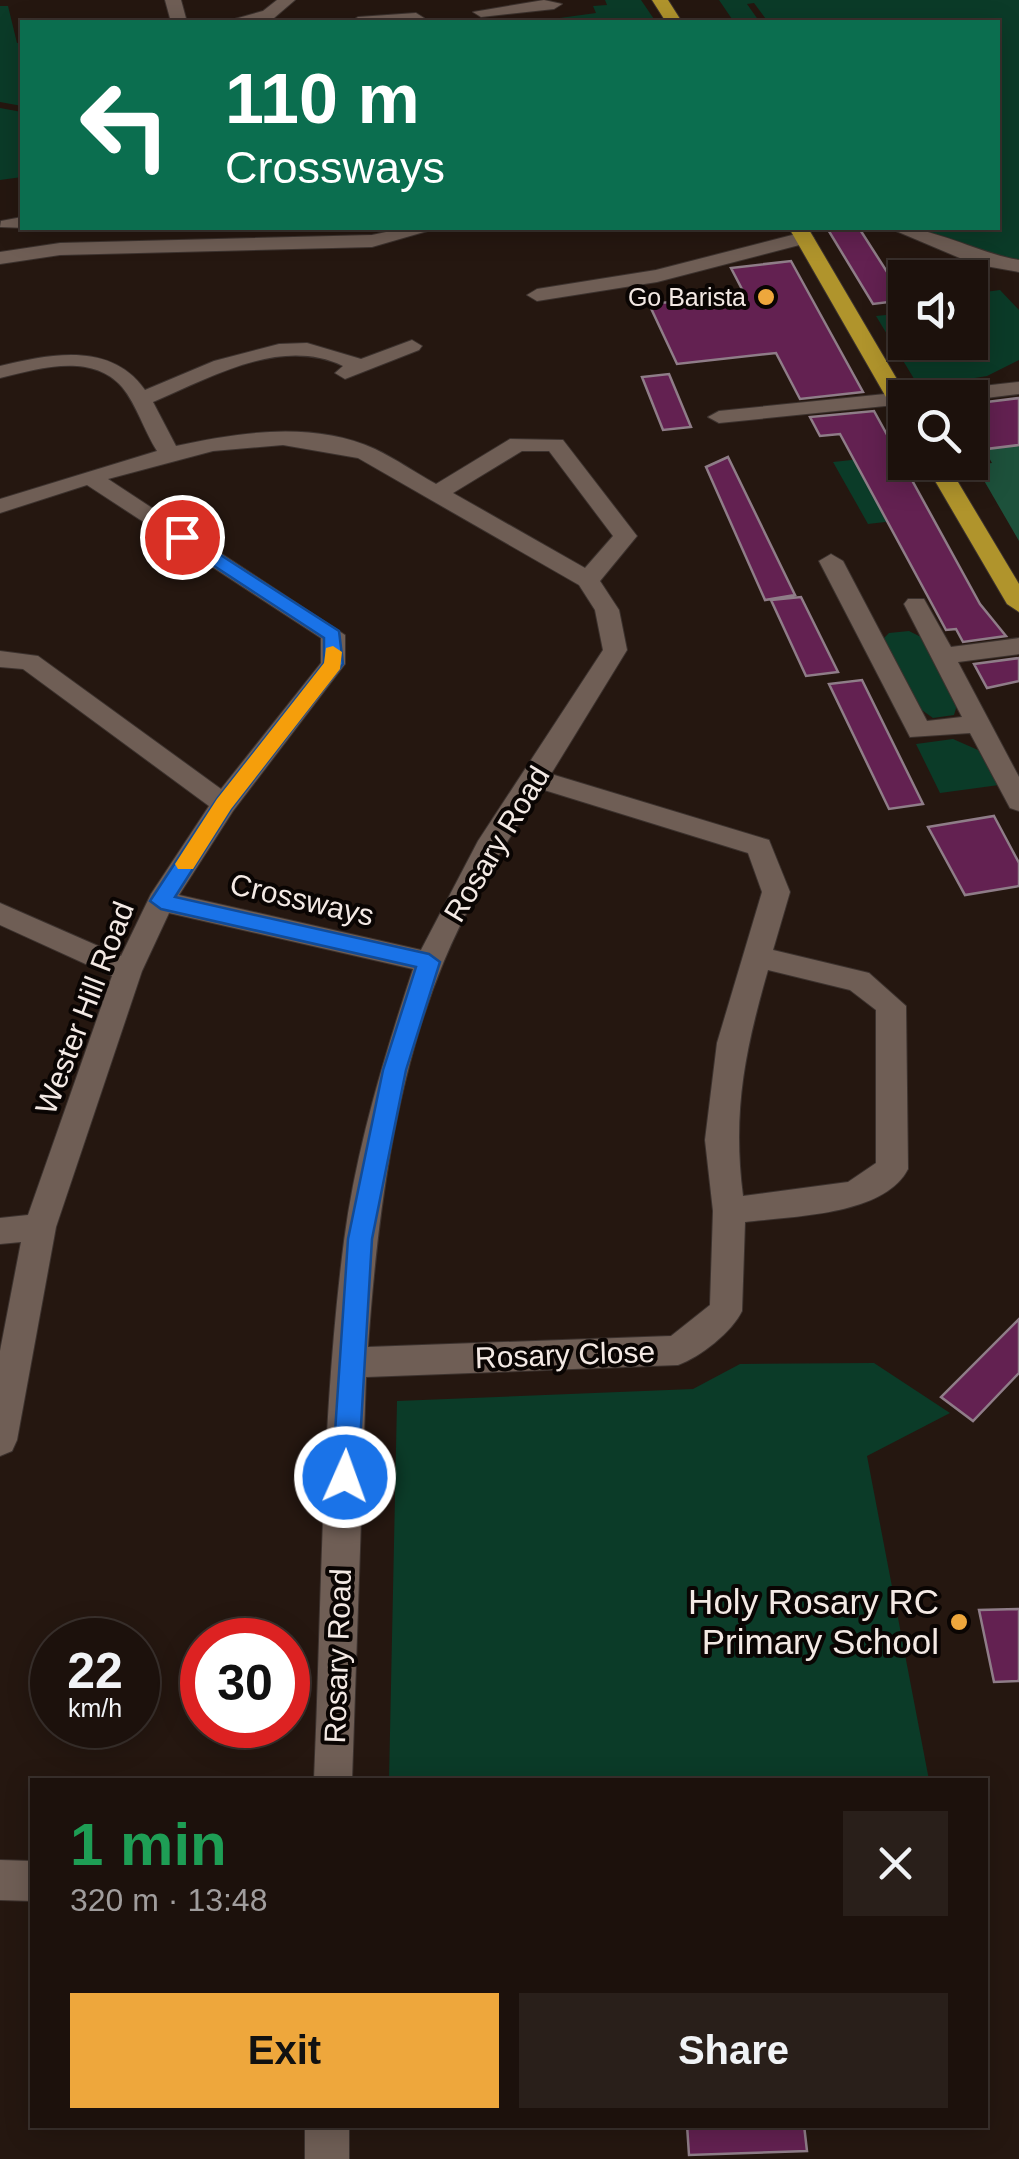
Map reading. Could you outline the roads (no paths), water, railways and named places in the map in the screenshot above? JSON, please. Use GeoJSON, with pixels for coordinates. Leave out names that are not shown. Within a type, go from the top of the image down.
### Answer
{"type":"FeatureCollection","features":[{"type":"Feature","properties":{"kind":"highway"},"geometry":{"type":"LineString","coordinates":[[801,233],[889,380]]}},
{"type":"Feature","properties":{"kind":"highway"},"geometry":{"type":"LineString","coordinates":[[946,480],[1019,604]]}},
{"type":"Feature","properties":{"kind":"street"},"geometry":{"type":"LineString","coordinates":[[268,15],[287,0]]}},
{"type":"Feature","properties":{"kind":"street"},"geometry":{"type":"LineString","coordinates":[[482,12],[554,4],[552,0]]}},
{"type":"Feature","properties":{"kind":"street"},"geometry":{"type":"LineString","coordinates":[[242,20],[268,15],[286,20]]}},
{"type":"Feature","properties":{"kind":"street"},"geometry":{"type":"LineString","coordinates":[[403,20],[416,18]]}},
{"type":"Feature","properties":{"kind":"street"},"geometry":{"type":"LineString","coordinates":[[23,230],[35,252]]}},
{"type":"Feature","properties":{"kind":"street"},"geometry":{"type":"LineString","coordinates":[[0,258],[234,236],[372,241],[419,230]]}},
{"type":"Feature","properties":{"kind":"street"},"geometry":{"type":"LineString","coordinates":[[904,230],[981,260],[1019,266]]}},
{"type":"Feature","properties":{"kind":"street"},"geometry":{"type":"LineString","coordinates":[[537,295],[657,276],[801,233]]}},
{"type":"Feature","properties":{"kind":"street"},"geometry":{"type":"LineString","coordinates":[[337,376],[412,346]]}},
{"type":"Feature","properties":{"kind":"street"},"geometry":{"type":"LineString","coordinates":[[141,399],[268,352],[325,352],[361,367]]}},
{"type":"Feature","properties":{"kind":"street"},"geometry":{"type":"LineString","coordinates":[[0,372],[60,359],[98,362],[119,372],[141,399],[172,456]]}},
{"type":"Feature","properties":{"kind":"street"},"geometry":{"type":"LineString","coordinates":[[988,388],[1019,371]]}},
{"type":"Feature","properties":{"kind":"street"},"geometry":{"type":"LineString","coordinates":[[988,391],[1019,388]]}},
{"type":"Feature","properties":{"kind":"street"},"geometry":{"type":"LineString","coordinates":[[719,417],[888,403]]}},
{"type":"Feature","properties":{"kind":"street"},"geometry":{"type":"LineString","coordinates":[[0,506],[238,440],[286,438],[328,442],[366,454],[434,496],[588,580],[624,536],[555,445],[518,444],[434,496]]}},
{"type":"Feature","properties":{"kind":"street","name":"Wester Hill Road"},"geometry":{"type":"LineString","coordinates":[[0,1440],[40,1227],[128,972],[161,901],[224,804],[333,664],[333,635],[92,478]]}},
{"type":"Feature","properties":{"kind":"street"},"geometry":{"type":"LineString","coordinates":[[832,561],[919,731],[977,724]]}},
{"type":"Feature","properties":{"kind":"street","name":"Rosary Road"},"geometry":{"type":"LineString","coordinates":[[332,1778],[350,1363],[360,1239],[395,1070],[429,962],[488,848],[596,686],[615,650],[607,610],[588,580]]}},
{"type":"Feature","properties":{"kind":"street"},"geometry":{"type":"LineString","coordinates":[[866,626],[919,612],[1019,802]]}},
{"type":"Feature","properties":{"kind":"street"},"geometry":{"type":"LineString","coordinates":[[943,656],[1019,646]]}},
{"type":"Feature","properties":{"kind":"street"},"geometry":{"type":"LineString","coordinates":[[0,659],[30,662],[224,804]]}},
{"type":"Feature","properties":{"kind":"street","name":"Rosary Close"},"geometry":{"type":"LineString","coordinates":[[350,1363],[678,1350],[726,1312],[729,1211],[720,1140],[732,1042],[776,892],[759,847],[534,778]]}},
{"type":"Feature","properties":{"kind":"street","name":"Crossways"},"geometry":{"type":"LineString","coordinates":[[161,901],[429,962]]}},
{"type":"Feature","properties":{"kind":"street"},"geometry":{"type":"LineString","coordinates":[[0,913],[128,972]]}},
{"type":"Feature","properties":{"kind":"street"},"geometry":{"type":"LineString","coordinates":[[729,1211],[855,1194],[892,1169],[890,1006],[859,981],[757,958]]}},
{"type":"Feature","properties":{"kind":"street"},"geometry":{"type":"LineString","coordinates":[[0,1230],[40,1227]]}},
{"type":"Feature","properties":{"kind":"street"},"geometry":{"type":"LineString","coordinates":[[0,1880],[30,1881]]}},
{"type":"Feature","properties":{"kind":"street"},"geometry":{"type":"LineString","coordinates":[[328,2128],[328,2159]]}},
{"type":"Feature","properties":{"kind":"place","name":"Go Barista"},"geometry":{"type":"Point","coordinates":[766,297]}},
{"type":"Feature","properties":{"kind":"place","name":"Holy Rosary RC Primary School"},"geometry":{"type":"Point","coordinates":[959,1622]}}]}
